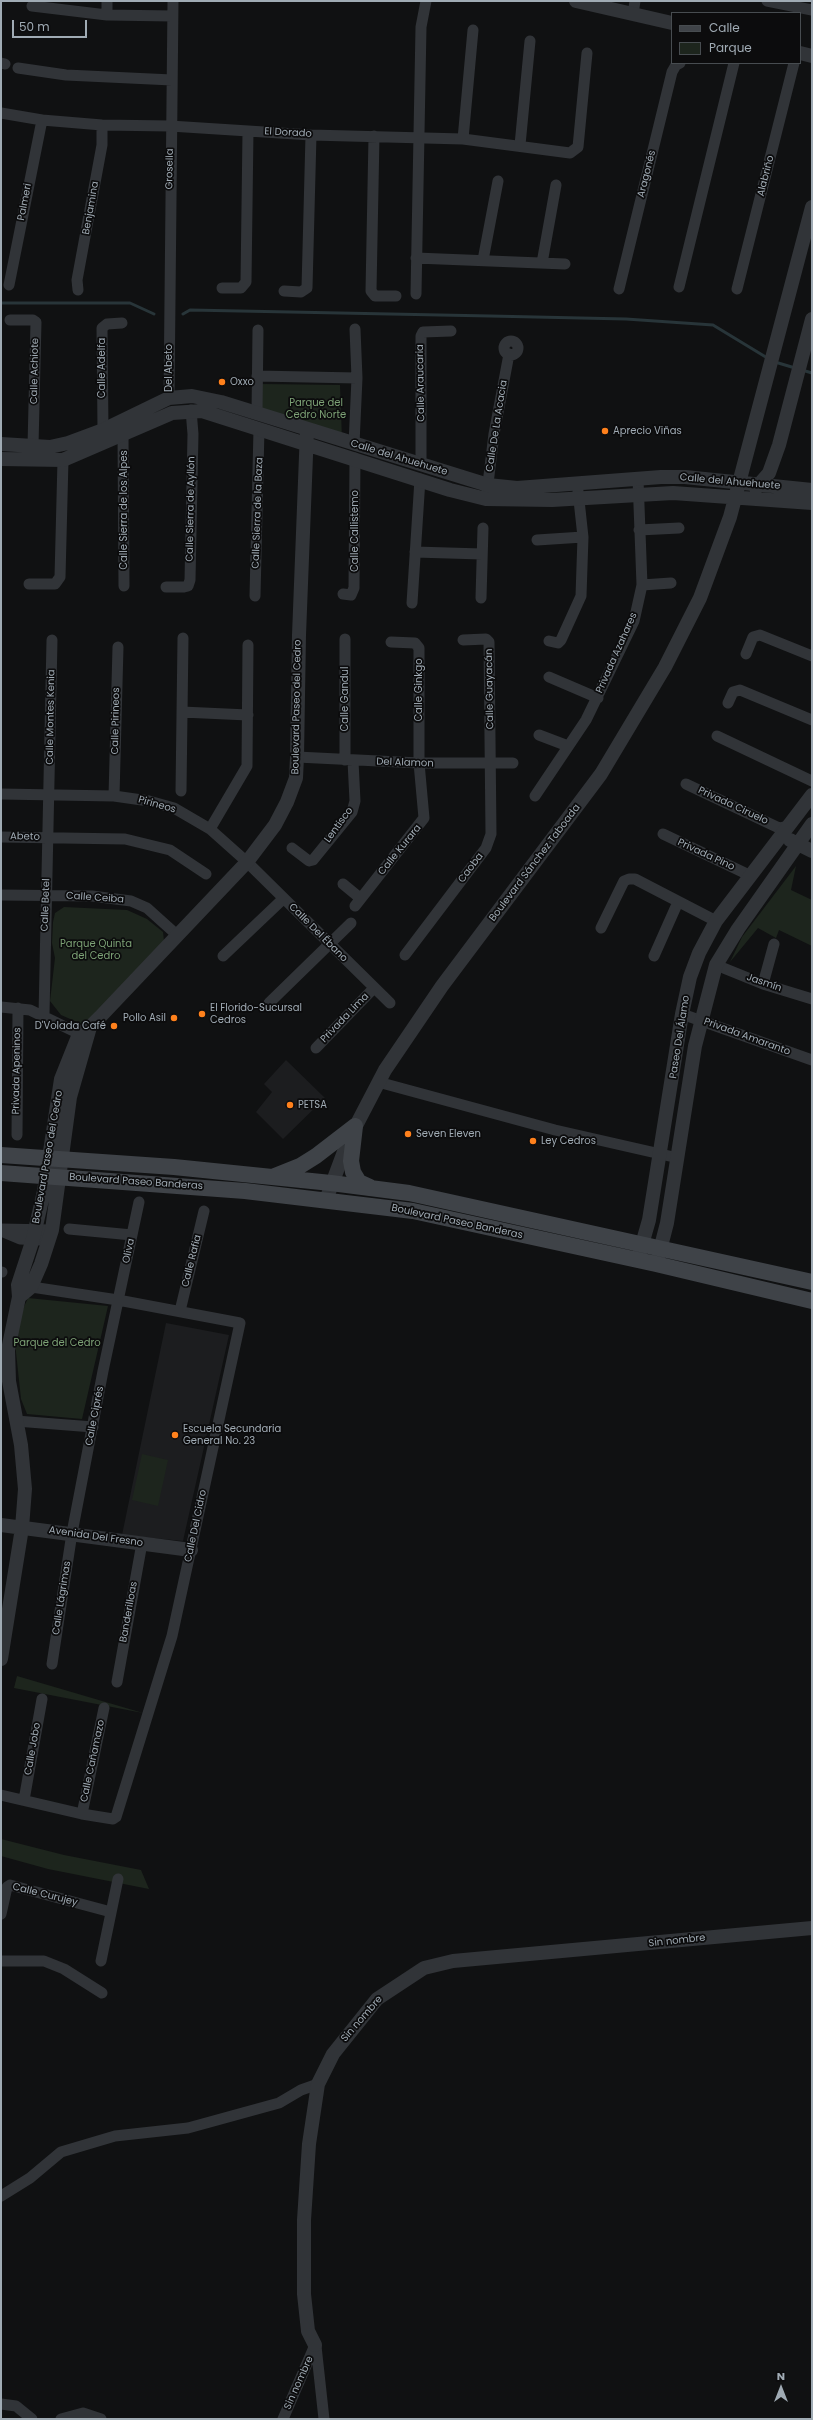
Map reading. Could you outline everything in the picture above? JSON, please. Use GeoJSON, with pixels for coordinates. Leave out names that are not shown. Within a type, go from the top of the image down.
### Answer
{"type":"FeatureCollection","features":[{"type":"Feature","properties":{"kind":"main road"},"geometry":{"type":"LineString","coordinates":[[272,1177],[300,1166],[316,1156],[355,1126]]}},
{"type":"Feature","properties":{"kind":"main road"},"geometry":{"type":"LineString","coordinates":[[355,1126],[350,1161],[353,1172],[359,1182],[373,1188]]}},
{"type":"Feature","properties":{"kind":"main road","name":"Boulevard Paseo Banderas"},"geometry":{"type":"LineString","coordinates":[[1,1155],[55,1157],[272,1177],[409,1193],[555,1227],[662,1247],[812,1282]]}},
{"type":"Feature","properties":{"kind":"main road","name":"Boulevard Paseo Banderas"},"geometry":{"type":"LineString","coordinates":[[1,1172],[245,1191],[413,1211],[656,1264],[812,1301]]}},
{"type":"Feature","properties":{"kind":"street"},"geometry":{"type":"LineString","coordinates":[[107,1],[107,15]]}},
{"type":"Feature","properties":{"kind":"street","name":"Grosella"},"geometry":{"type":"LineString","coordinates":[[169,337],[170,126],[173,1]]}},
{"type":"Feature","properties":{"kind":"street"},"geometry":{"type":"LineString","coordinates":[[416,294],[421,27],[426,1]]}},
{"type":"Feature","properties":{"kind":"street"},"geometry":{"type":"LineString","coordinates":[[576,1],[634,7],[671,23]]}},
{"type":"Feature","properties":{"kind":"street"},"geometry":{"type":"LineString","coordinates":[[767,1],[812,10]]}},
{"type":"Feature","properties":{"kind":"street"},"geometry":{"type":"LineString","coordinates":[[32,6],[45,5],[107,15],[172,16]]}},
{"type":"Feature","properties":{"kind":"street"},"geometry":{"type":"LineString","coordinates":[[463,139],[473,30]]}},
{"type":"Feature","properties":{"kind":"street"},"geometry":{"type":"LineString","coordinates":[[520,145],[530,41]]}},
{"type":"Feature","properties":{"kind":"street","name":"El Dorado"},"geometry":{"type":"LineString","coordinates":[[1,113],[42,120],[102,125],[170,126],[311,135],[463,139],[520,145],[570,153],[576,151],[578,147],[587,53]]}},
{"type":"Feature","properties":{"kind":"street"},"geometry":{"type":"LineString","coordinates":[[801,54],[812,56]]}},
{"type":"Feature","properties":{"kind":"street","name":"Aragonés"},"geometry":{"type":"LineString","coordinates":[[619,289],[672,72],[678,64]]}},
{"type":"Feature","properties":{"kind":"street"},"geometry":{"type":"LineString","coordinates":[[679,287],[734,64]]}},
{"type":"Feature","properties":{"kind":"street","name":"Alabriño"},"geometry":{"type":"LineString","coordinates":[[737,289],[794,64]]}},
{"type":"Feature","properties":{"kind":"street"},"geometry":{"type":"LineString","coordinates":[[18,68],[66,75],[172,80]]}},
{"type":"Feature","properties":{"kind":"street","name":"Palmeri"},"geometry":{"type":"LineString","coordinates":[[9,285],[42,120]]}},
{"type":"Feature","properties":{"kind":"street","name":"Benjamina"},"geometry":{"type":"LineString","coordinates":[[78,290],[77,280],[102,145],[102,125]]}},
{"type":"Feature","properties":{"kind":"street"},"geometry":{"type":"LineString","coordinates":[[222,288],[241,288],[246,282],[248,131]]}},
{"type":"Feature","properties":{"kind":"street"},"geometry":{"type":"LineString","coordinates":[[284,291],[301,292],[307,288],[311,135]]}},
{"type":"Feature","properties":{"kind":"street"},"geometry":{"type":"LineString","coordinates":[[374,136],[371,291],[375,296],[396,296]]}},
{"type":"Feature","properties":{"kind":"street"},"geometry":{"type":"LineString","coordinates":[[483,260],[498,181]]}},
{"type":"Feature","properties":{"kind":"street"},"geometry":{"type":"LineString","coordinates":[[542,263],[556,184]]}},
{"type":"Feature","properties":{"kind":"street","name":"Boulevard Sánchez Taboada"},"geometry":{"type":"LineString","coordinates":[[326,1200],[331,1183],[355,1126],[378,1082],[421,1014],[601,774],[665,667],[700,598],[730,517],[741,496],[739,482],[812,208]]}},
{"type":"Feature","properties":{"kind":"street"},"geometry":{"type":"LineString","coordinates":[[416,258],[565,264]]}},
{"type":"Feature","properties":{"kind":"street"},"geometry":{"type":"LineString","coordinates":[[741,496],[761,484],[769,473],[779,445],[812,319]]}},
{"type":"Feature","properties":{"kind":"street","name":"Calle Achiote"},"geometry":{"type":"LineString","coordinates":[[10,320],[33,320],[36,322],[33,446]]}},
{"type":"Feature","properties":{"kind":"street","name":"Calle Adelfa"},"geometry":{"type":"LineString","coordinates":[[103,430],[102,328],[106,324],[122,323]]}},
{"type":"Feature","properties":{"kind":"street"},"geometry":{"type":"LineString","coordinates":[[355,329],[357,378],[355,451]]}},
{"type":"Feature","properties":{"kind":"street"},"geometry":{"type":"LineString","coordinates":[[257,413],[258,330]]}},
{"type":"Feature","properties":{"kind":"street","name":"Calle Araucaria"},"geometry":{"type":"LineString","coordinates":[[421,463],[421,336],[423,332],[451,331]]}},
{"type":"Feature","properties":{"kind":"street","name":"Del Abeto"},"geometry":{"type":"LineString","coordinates":[[169,337],[169,398]]}},
{"type":"Feature","properties":{"kind":"street","name":"Calle De La Acacia"},"geometry":{"type":"LineString","coordinates":[[487,492],[494,434],[509,354]]}},
{"type":"Feature","properties":{"kind":"street"},"geometry":{"type":"LineString","coordinates":[[257,376],[357,378]]}},
{"type":"Feature","properties":{"kind":"street","name":"Calle del Ahuehuete"},"geometry":{"type":"LineString","coordinates":[[1,444],[50,447],[68,443],[103,430],[169,398],[203,397],[257,413],[306,437]]}},
{"type":"Feature","properties":{"kind":"street","name":"Calle del Ahuehuete"},"geometry":{"type":"LineString","coordinates":[[1,459],[63,460],[172,413],[191,410],[218,414],[260,430],[306,437],[355,451],[421,463],[487,492],[517,488],[685,477],[812,490]]}},
{"type":"Feature","properties":{"kind":"street","name":"Calle Sierra de Ayllón"},"geometry":{"type":"LineString","coordinates":[[166,587],[188,586],[190,580],[193,434],[191,410]]}},
{"type":"Feature","properties":{"kind":"street","name":"Calle Sierra de la Baza"},"geometry":{"type":"LineString","coordinates":[[255,596],[260,430]]}},
{"type":"Feature","properties":{"kind":"street","name":"Calle Sierra de los Alpes"},"geometry":{"type":"LineString","coordinates":[[123,434],[124,586]]}},
{"type":"Feature","properties":{"kind":"street","name":"Boulevard Paseo del Cedro"},"geometry":{"type":"LineString","coordinates":[[23,1290],[50,1235],[55,1157],[86,1033],[247,862],[275,825],[287,802],[296,778],[298,757],[306,437]]}},
{"type":"Feature","properties":{"kind":"street","name":"Calle del Ahuehuete"},"geometry":{"type":"LineString","coordinates":[[355,451],[420,479],[450,490],[487,492],[526,501],[672,493],[741,496],[812,503]]}},
{"type":"Feature","properties":{"kind":"street","name":"Calle Callistemo"},"geometry":{"type":"LineString","coordinates":[[342,594],[351,595],[354,588],[355,451]]}},
{"type":"Feature","properties":{"kind":"street"},"geometry":{"type":"LineString","coordinates":[[29,584],[55,584],[60,577],[63,460]]}},
{"type":"Feature","properties":{"kind":"street"},"geometry":{"type":"LineString","coordinates":[[412,603],[420,479]]}},
{"type":"Feature","properties":{"kind":"street","name":"Privada Azahares"},"geometry":{"type":"LineString","coordinates":[[535,796],[586,720],[634,621],[642,585],[638,479]]}},
{"type":"Feature","properties":{"kind":"street"},"geometry":{"type":"LineString","coordinates":[[549,640],[558,643],[561,640],[581,596],[583,537],[577,485]]}},
{"type":"Feature","properties":{"kind":"street"},"geometry":{"type":"LineString","coordinates":[[481,598],[483,528]]}},
{"type":"Feature","properties":{"kind":"street"},"geometry":{"type":"LineString","coordinates":[[639,530],[679,528]]}},
{"type":"Feature","properties":{"kind":"street"},"geometry":{"type":"LineString","coordinates":[[537,540],[583,537]]}},
{"type":"Feature","properties":{"kind":"street"},"geometry":{"type":"LineString","coordinates":[[415,552],[482,554]]}},
{"type":"Feature","properties":{"kind":"street"},"geometry":{"type":"LineString","coordinates":[[642,585],[671,583]]}},
{"type":"Feature","properties":{"kind":"street"},"geometry":{"type":"LineString","coordinates":[[746,654],[753,637],[760,635],[812,656]]}},
{"type":"Feature","properties":{"kind":"street"},"geometry":{"type":"LineString","coordinates":[[181,791],[183,638]]}},
{"type":"Feature","properties":{"kind":"street","name":"Calle Gandul"},"geometry":{"type":"LineString","coordinates":[[345,639],[349,761]]}},
{"type":"Feature","properties":{"kind":"street","name":"Calle Guayacán"},"geometry":{"type":"LineString","coordinates":[[463,640],[486,639],[489,642],[491,764]]}},
{"type":"Feature","properties":{"kind":"street","name":"Calle Montes Kenia"},"geometry":{"type":"LineString","coordinates":[[49,794],[52,640]]}},
{"type":"Feature","properties":{"kind":"street","name":"Calle Ginkgo"},"geometry":{"type":"LineString","coordinates":[[391,642],[415,643],[419,648],[419,763]]}},
{"type":"Feature","properties":{"kind":"street"},"geometry":{"type":"LineString","coordinates":[[210,829],[247,766],[248,645]]}},
{"type":"Feature","properties":{"kind":"street","name":"Calle Pirineos"},"geometry":{"type":"LineString","coordinates":[[114,796],[118,647]]}},
{"type":"Feature","properties":{"kind":"street","name":"Privada Azahares"},"geometry":{"type":"LineString","coordinates":[[548,677],[598,698]]}},
{"type":"Feature","properties":{"kind":"street"},"geometry":{"type":"LineString","coordinates":[[728,703],[733,692],[740,690],[812,720]]}},
{"type":"Feature","properties":{"kind":"street"},"geometry":{"type":"LineString","coordinates":[[182,712],[248,715]]}},
{"type":"Feature","properties":{"kind":"street"},"geometry":{"type":"LineString","coordinates":[[539,735],[568,746]]}},
{"type":"Feature","properties":{"kind":"street"},"geometry":{"type":"LineString","coordinates":[[717,736],[812,781]]}},
{"type":"Feature","properties":{"kind":"street","name":"Del Alamon"},"geometry":{"type":"LineString","coordinates":[[298,757],[349,761],[419,763],[513,763]]}},
{"type":"Feature","properties":{"kind":"street","name":"Lentisco"},"geometry":{"type":"LineString","coordinates":[[292,848],[309,861],[313,860],[352,812],[355,801],[349,761]]}},
{"type":"Feature","properties":{"kind":"street","name":"Calle Kurara"},"geometry":{"type":"LineString","coordinates":[[343,884],[358,902],[424,820],[419,763]]}},
{"type":"Feature","properties":{"kind":"street","name":"Caoba"},"geometry":{"type":"LineString","coordinates":[[405,955],[489,842],[491,764]]}},
{"type":"Feature","properties":{"kind":"street","name":"Privada Ciruelo"},"geometry":{"type":"LineString","coordinates":[[686,784],[783,830]]}},
{"type":"Feature","properties":{"kind":"street","name":"Pirineos"},"geometry":{"type":"LineString","coordinates":[[1,794],[114,796],[149,801],[174,808],[210,829],[247,862]]}},
{"type":"Feature","properties":{"kind":"street","name":"Calle Betel"},"geometry":{"type":"LineString","coordinates":[[44,1015],[49,794]]}},
{"type":"Feature","properties":{"kind":"street","name":"Paseo Del Álamo"},"geometry":{"type":"LineString","coordinates":[[638,1260],[649,1220],[674,1076],[677,1042],[692,971],[704,940],[716,921],[749,874],[812,795]]}},
{"type":"Feature","properties":{"kind":"street"},"geometry":{"type":"LineString","coordinates":[[783,830],[806,835],[812,851]]}},
{"type":"Feature","properties":{"kind":"street","name":"Privada Pino"},"geometry":{"type":"LineString","coordinates":[[662,834],[749,874]]}},
{"type":"Feature","properties":{"kind":"street","name":"Paseo Del Álamo"},"geometry":{"type":"LineString","coordinates":[[656,1264],[662,1247],[678,1158],[695,1046],[716,965],[738,929],[806,835]]}},
{"type":"Feature","properties":{"kind":"street","name":"Abeto"},"geometry":{"type":"LineString","coordinates":[[1,837],[125,839],[147,843],[170,850],[206,874]]}},
{"type":"Feature","properties":{"kind":"street","name":"Calle Del Ébano"},"geometry":{"type":"LineString","coordinates":[[247,862],[373,988],[390,1003]]}},
{"type":"Feature","properties":{"kind":"street"},"geometry":{"type":"LineString","coordinates":[[601,928],[624,882],[629,879],[634,879],[716,921]]}},
{"type":"Feature","properties":{"kind":"street","name":"Calle Ceiba"},"geometry":{"type":"LineString","coordinates":[[1,895],[111,897],[131,901],[147,908],[177,935]]}},
{"type":"Feature","properties":{"kind":"street"},"geometry":{"type":"LineString","coordinates":[[223,956],[283,899]]}},
{"type":"Feature","properties":{"kind":"street"},"geometry":{"type":"LineString","coordinates":[[654,956],[678,902]]}},
{"type":"Feature","properties":{"kind":"street"},"geometry":{"type":"LineString","coordinates":[[269,1003],[350,923]]}},
{"type":"Feature","properties":{"kind":"street"},"geometry":{"type":"LineString","coordinates":[[763,984],[774,944]]}},
{"type":"Feature","properties":{"kind":"street","name":"Jasmín"},"geometry":{"type":"LineString","coordinates":[[716,965],[763,984],[812,999]]}},
{"type":"Feature","properties":{"kind":"street","name":"Privada Lima"},"geometry":{"type":"LineString","coordinates":[[316,1048],[373,988]]}},
{"type":"Feature","properties":{"kind":"street"},"geometry":{"type":"LineString","coordinates":[[1,1007],[18,1008],[44,1015],[86,1033]]}},
{"type":"Feature","properties":{"kind":"street","name":"Privada Apeninos"},"geometry":{"type":"LineString","coordinates":[[17,1135],[18,1008]]}},
{"type":"Feature","properties":{"kind":"street","name":"Privada Amaranto"},"geometry":{"type":"LineString","coordinates":[[682,1014],[812,1060]]}},
{"type":"Feature","properties":{"kind":"street"},"geometry":{"type":"LineString","coordinates":[[677,1042],[695,1046]]}},
{"type":"Feature","properties":{"kind":"street"},"geometry":{"type":"LineString","coordinates":[[378,1082],[531,1124],[678,1158]]}},
{"type":"Feature","properties":{"kind":"street","name":"Boulevard Paseo del Cedro"},"geometry":{"type":"LineString","coordinates":[[23,1290],[34,1234],[53,1176]]}},
{"type":"Feature","properties":{"kind":"street","name":"Oliva"},"geometry":{"type":"LineString","coordinates":[[118,1300],[139,1202]]}},
{"type":"Feature","properties":{"kind":"street","name":"Calle Rafia"},"geometry":{"type":"LineString","coordinates":[[180,1311],[204,1211]]}},
{"type":"Feature","properties":{"kind":"street"},"geometry":{"type":"LineString","coordinates":[[69,1229],[132,1235]]}},
{"type":"Feature","properties":{"kind":"street"},"geometry":{"type":"LineString","coordinates":[[1,1230],[50,1235]]}},
{"type":"Feature","properties":{"kind":"street"},"geometry":{"type":"LineString","coordinates":[[1,1659],[22,1528],[25,1489],[21,1445],[9,1381],[8,1350],[23,1290]]}},
{"type":"Feature","properties":{"kind":"street","name":"Calle Del Cidro"},"geometry":{"type":"LineString","coordinates":[[1,1795],[82,1814],[113,1819],[116,1817],[172,1636],[240,1323],[118,1300],[23,1290]]}},
{"type":"Feature","properties":{"kind":"street","name":"Calle Ciprés"},"geometry":{"type":"LineString","coordinates":[[72,1533],[118,1300]]}},
{"type":"Feature","properties":{"kind":"street"},"geometry":{"type":"LineString","coordinates":[[16,1421],[93,1427]]}},
{"type":"Feature","properties":{"kind":"street","name":"Avenida Del Fresno"},"geometry":{"type":"LineString","coordinates":[[1,1525],[72,1533],[191,1550]]}},
{"type":"Feature","properties":{"kind":"street","name":"Calle Lágrimas"},"geometry":{"type":"LineString","coordinates":[[52,1664],[72,1533]]}},
{"type":"Feature","properties":{"kind":"street","name":"Banderilloas"},"geometry":{"type":"LineString","coordinates":[[117,1682],[142,1543]]}},
{"type":"Feature","properties":{"kind":"street","name":"Calle Jobo"},"geometry":{"type":"LineString","coordinates":[[24,1800],[42,1699]]}},
{"type":"Feature","properties":{"kind":"street","name":"Calle Cañamazo"},"geometry":{"type":"LineString","coordinates":[[82,1814],[104,1708]]}},
{"type":"Feature","properties":{"kind":"street"},"geometry":{"type":"LineString","coordinates":[[102,1961],[118,1879]]}},
{"type":"Feature","properties":{"kind":"street","name":"Calle Curujey"},"geometry":{"type":"LineString","coordinates":[[1,1914],[7,1887],[10,1885],[111,1912]]}},
{"type":"Feature","properties":{"kind":"street","name":"Sin nombre"},"geometry":{"type":"LineString","coordinates":[[283,2419],[316,2345],[308,2331],[304,2294],[304,2220],[309,2144],[318,2084],[333,2054],[377,1999],[424,1968],[453,1961],[502,1955],[596,1949],[812,1928]]}},
{"type":"Feature","properties":{"kind":"street"},"geometry":{"type":"LineString","coordinates":[[1,1961],[44,1961],[64,1969],[102,1993]]}},
{"type":"Feature","properties":{"kind":"street"},"geometry":{"type":"LineString","coordinates":[[1,2196],[30,2178],[60,2152],[115,2136],[188,2128],[279,2103],[301,2090],[318,2084]]}},
{"type":"Feature","properties":{"kind":"street"},"geometry":{"type":"LineString","coordinates":[[316,2345],[324,2419]]}},
{"type":"Feature","properties":{"kind":"street"},"geometry":{"type":"LineString","coordinates":[[1,2404],[16,2406],[32,2419]]}},
{"type":"Feature","properties":{"kind":"street"},"geometry":{"type":"LineString","coordinates":[[61,2419],[83,2413],[101,2419]]}},
{"type":"Feature","properties":{"kind":"shaded area","name":"PETSA"},"geometry":{"type":"Polygon","coordinates":[[[286,1060],[325,1098],[283,1139],[256,1112],[272,1092],[264,1084],[286,1060]]]}},
{"type":"Feature","properties":{"kind":"shaded area","name":"Escuela Secundaria General No. 23"},"geometry":{"type":"Polygon","coordinates":[[[166,1323],[229,1335],[183,1541],[122,1535],[166,1323]]]}},
{"type":"Feature","properties":{"kind":"green space","name":"Parque del Cedro Norte"},"geometry":{"type":"Polygon","coordinates":[[[261,384],[340,385],[342,439],[261,415],[261,384]]]}},
{"type":"Feature","properties":{"kind":"green space"},"geometry":{"type":"Polygon","coordinates":[[[796,866],[791,890],[812,900],[812,946],[779,930],[776,938],[758,928],[730,962],[742,937],[796,866]]]}},
{"type":"Feature","properties":{"kind":"green space","name":"Parque Quinta del Cedro"},"geometry":{"type":"Polygon","coordinates":[[[64,907],[127,910],[147,919],[163,932],[164,941],[84,1025],[61,1015],[50,1001],[55,958],[52,943],[53,922],[55,913],[64,907]]]}},
{"type":"Feature","properties":{"kind":"green space","name":"Parque del Cedro"},"geometry":{"type":"Polygon","coordinates":[[[28,1298],[108,1306],[82,1419],[27,1414],[21,1399],[15,1343],[18,1320],[28,1298]]]}},
{"type":"Feature","properties":{"kind":"green space"},"geometry":{"type":"Polygon","coordinates":[[[142,1454],[168,1460],[158,1506],[132,1500],[142,1454]]]}},
{"type":"Feature","properties":{"kind":"green space"},"geometry":{"type":"Polygon","coordinates":[[[17,1676],[143,1713],[14,1688],[17,1676]]]}},
{"type":"Feature","properties":{"kind":"green space"},"geometry":{"type":"Polygon","coordinates":[[[1,1839],[64,1855],[141,1870],[149,1889],[48,1869],[1,1856],[1,1839]]]}},
{"type":"Feature","properties":{"kind":"waterway"},"geometry":{"type":"LineString","coordinates":[[1,303],[130,303],[154,314]]}},
{"type":"Feature","properties":{"kind":"waterway"},"geometry":{"type":"LineString","coordinates":[[183,314],[190,310],[490,316],[626,319],[713,325],[769,359]]}},
{"type":"Feature","properties":{"kind":"waterway"},"geometry":{"type":"LineString","coordinates":[[775,362],[795,368]]}},
{"type":"Feature","properties":{"kind":"waterway"},"geometry":{"type":"LineString","coordinates":[[802,370],[812,373]]}},
{"type":"Feature","properties":{"kind":"place","name":"Oxxo"},"geometry":{"type":"Point","coordinates":[222,382]}},
{"type":"Feature","properties":{"kind":"place","name":"Aprecio Viñas"},"geometry":{"type":"Point","coordinates":[605,431]}},
{"type":"Feature","properties":{"kind":"place","name":"El Florido-Sucursal Cedros"},"geometry":{"type":"Point","coordinates":[202,1014]}},
{"type":"Feature","properties":{"kind":"place","name":"Pollo Asil"},"geometry":{"type":"Point","coordinates":[174,1018]}},
{"type":"Feature","properties":{"kind":"place","name":"D'Volada Café"},"geometry":{"type":"Point","coordinates":[114,1026]}},
{"type":"Feature","properties":{"kind":"place","name":"PETSA"},"geometry":{"type":"Point","coordinates":[290,1105]}},
{"type":"Feature","properties":{"kind":"place","name":"Seven Eleven"},"geometry":{"type":"Point","coordinates":[408,1134]}},
{"type":"Feature","properties":{"kind":"place","name":"Ley Cedros"},"geometry":{"type":"Point","coordinates":[533,1141]}},
{"type":"Feature","properties":{"kind":"place","name":"Escuela Secundaria General No. 23"},"geometry":{"type":"Point","coordinates":[175,1435]}}]}
